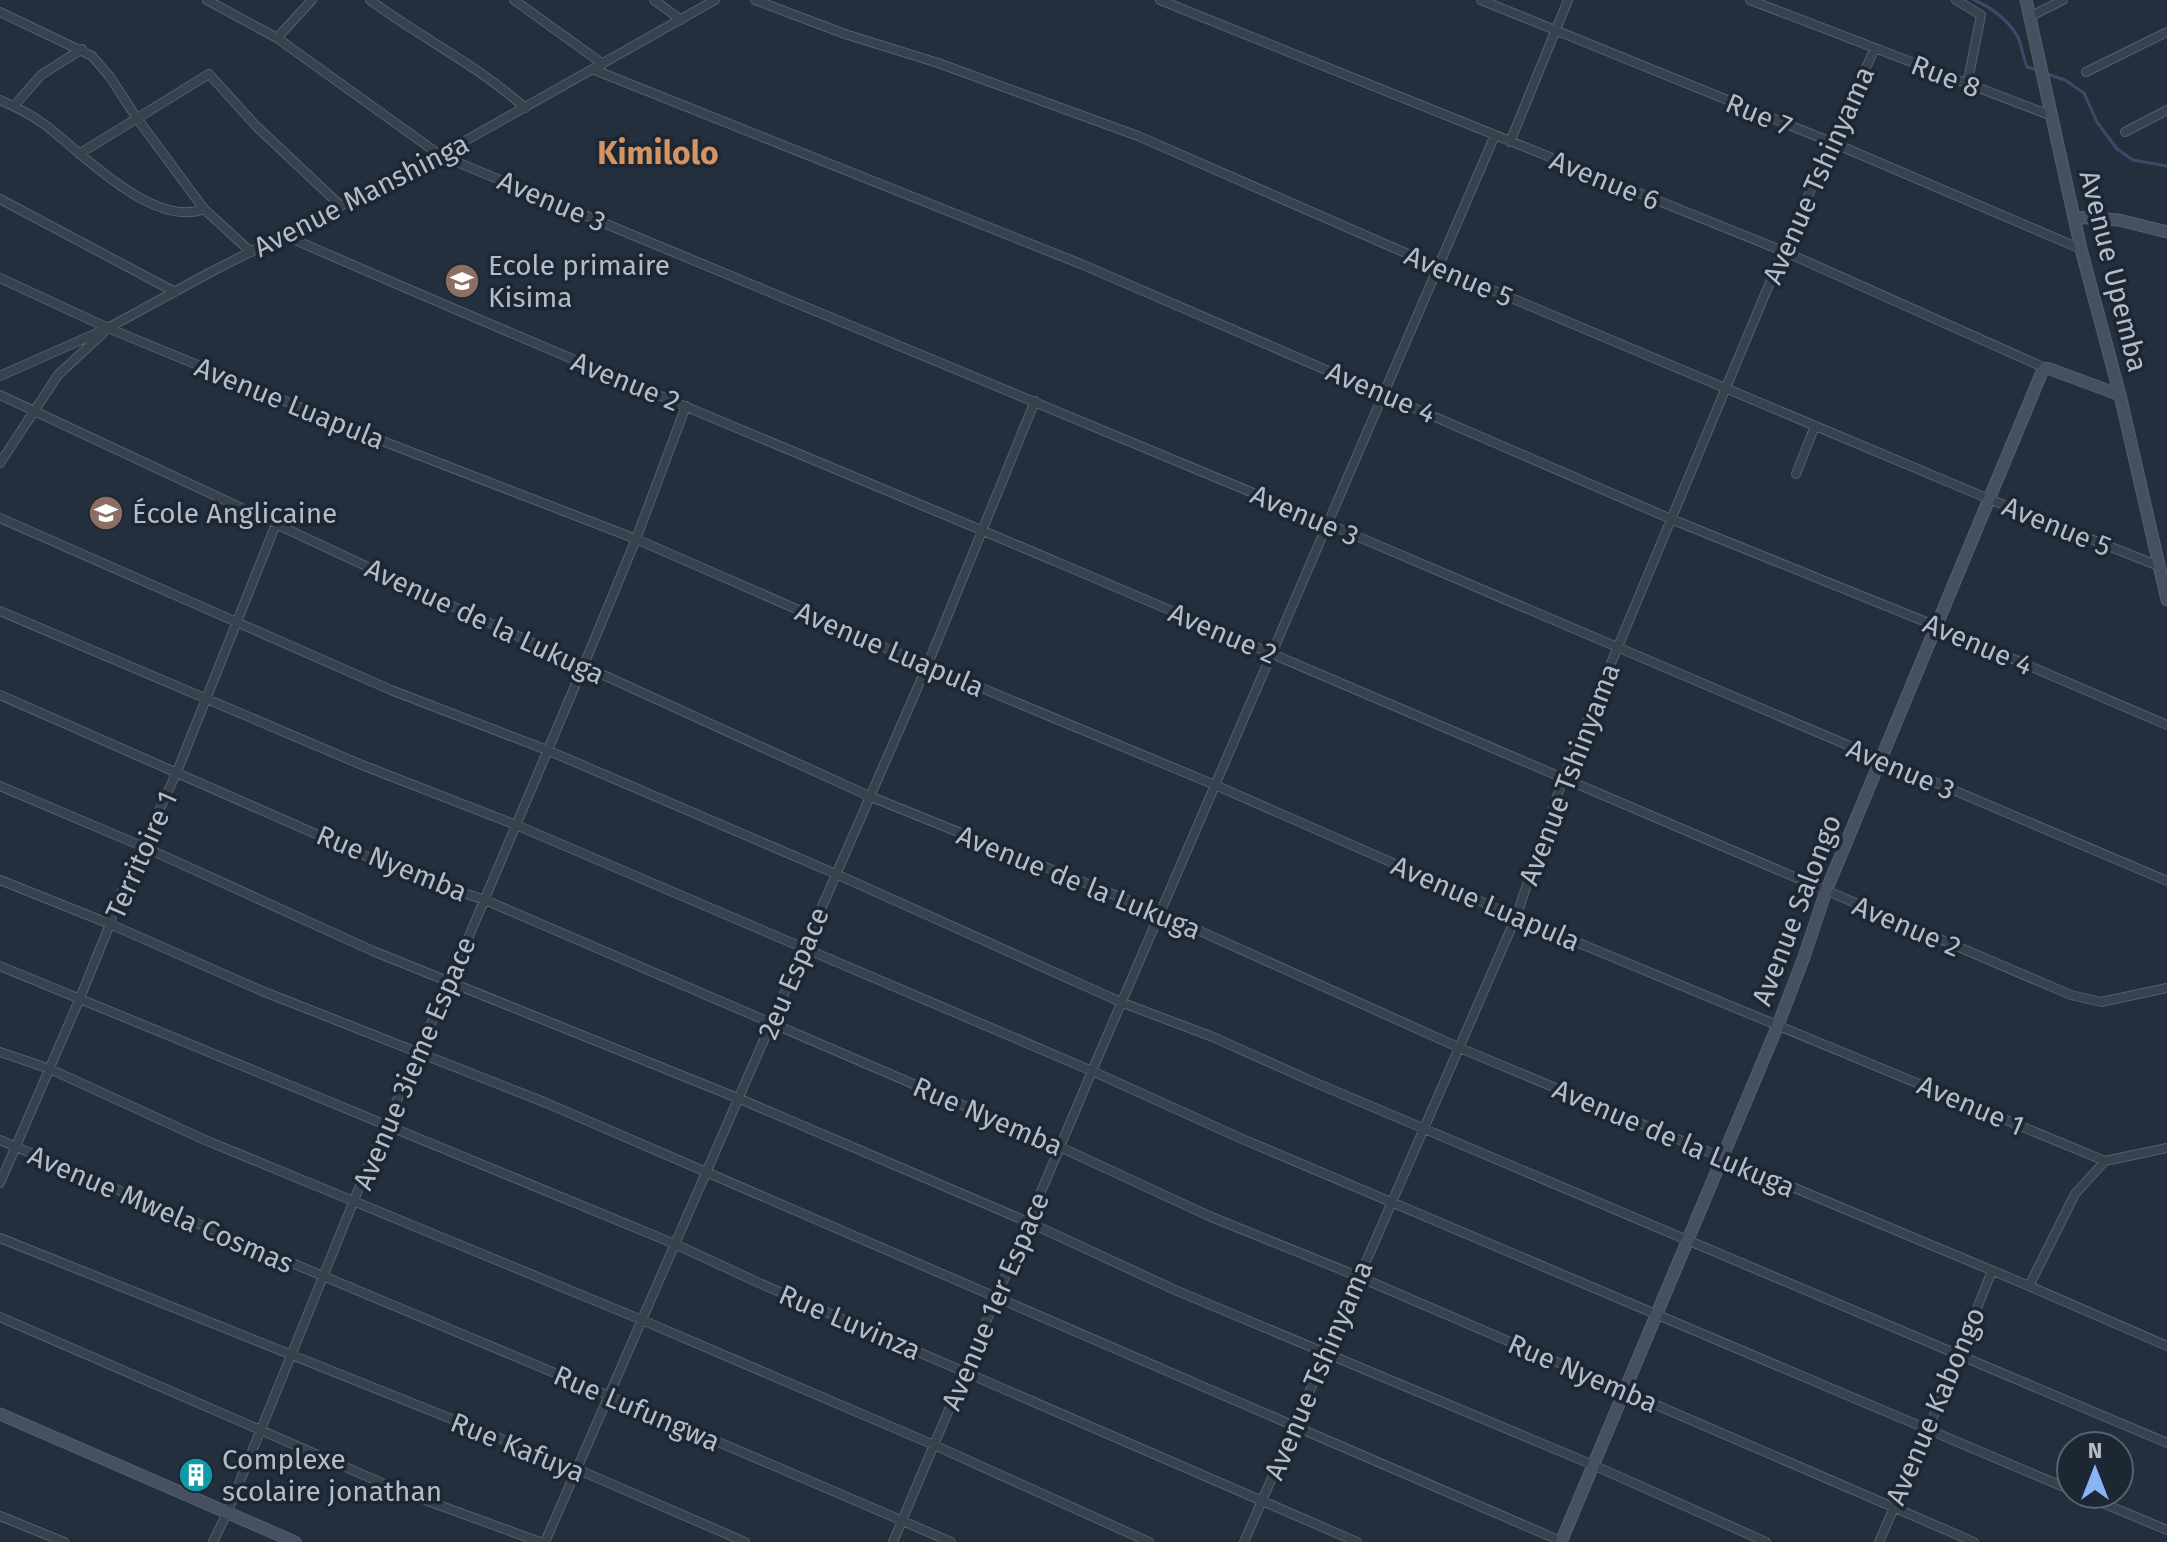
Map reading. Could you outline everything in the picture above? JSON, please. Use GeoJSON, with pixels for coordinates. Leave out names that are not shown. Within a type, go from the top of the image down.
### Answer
{"type":"FeatureCollection","features":[{"type":"Feature","properties":{"kind":"street","name":"Avenue 3"},"geometry":{"type":"LineString","coordinates":[[207,0],[277,38],[440,155],[1328,524],[2167,881]]}},
{"type":"Feature","properties":{"kind":"street"},"geometry":{"type":"LineString","coordinates":[[277,38],[312,0]]}},
{"type":"Feature","properties":{"kind":"street"},"geometry":{"type":"LineString","coordinates":[[370,0],[485,74],[525,108]]}},
{"type":"Feature","properties":{"kind":"street"},"geometry":{"type":"LineString","coordinates":[[514,0],[603,64]]}},
{"type":"Feature","properties":{"kind":"street"},"geometry":{"type":"LineString","coordinates":[[654,0],[681,20]]}},
{"type":"Feature","properties":{"kind":"street","name":"Avenue Manshinga"},"geometry":{"type":"LineString","coordinates":[[0,376],[108,328],[440,155],[715,0]]}},
{"type":"Feature","properties":{"kind":"street","name":"Avenue 5"},"geometry":{"type":"LineString","coordinates":[[755,0],[1138,136],[1440,268],[1815,426],[2159,566]]}},
{"type":"Feature","properties":{"kind":"street","name":"Avenue 6"},"geometry":{"type":"LineString","coordinates":[[1160,0],[1783,251],[2045,368]]}},
{"type":"Feature","properties":{"kind":"street","name":"Rue 7"},"geometry":{"type":"LineString","coordinates":[[1481,0],[1831,142],[2081,249]]}},
{"type":"Feature","properties":{"kind":"street"},"geometry":{"type":"LineString","coordinates":[[1510,142],[1568,0]]}},
{"type":"Feature","properties":{"kind":"street","name":"Rue 8"},"geometry":{"type":"LineString","coordinates":[[1750,0],[2052,116]]}},
{"type":"Feature","properties":{"kind":"street"},"geometry":{"type":"LineString","coordinates":[[1956,0],[1981,15],[1967,85]]}},
{"type":"Feature","properties":{"kind":"street","name":"Avenue Upemba"},"geometry":{"type":"LineString","coordinates":[[2026,0],[2081,249],[2120,395],[2167,600]]}},
{"type":"Feature","properties":{"kind":"street"},"geometry":{"type":"LineString","coordinates":[[2031,16],[2063,0]]}},
{"type":"Feature","properties":{"kind":"street"},"geometry":{"type":"LineString","coordinates":[[0,12],[92,56],[204,209],[251,252]]}},
{"type":"Feature","properties":{"kind":"street"},"geometry":{"type":"LineString","coordinates":[[2086,72],[2167,32]]}},
{"type":"Feature","properties":{"kind":"street","name":"Avenue Tshinyama"},"geometry":{"type":"LineString","coordinates":[[1244,1542],[1327,1353],[1357,1276],[1516,917],[1564,776],[1783,251],[1875,48]]}},
{"type":"Feature","properties":{"kind":"street"},"geometry":{"type":"LineString","coordinates":[[14,106],[41,75],[82,49]]}},
{"type":"Feature","properties":{"kind":"street","name":"Avenue 4"},"geometry":{"type":"LineString","coordinates":[[592,69],[1081,264],[1671,519],[1936,626],[2167,725]]}},
{"type":"Feature","properties":{"kind":"street"},"geometry":{"type":"LineString","coordinates":[[79,154],[209,74],[256,126],[341,206]]}},
{"type":"Feature","properties":{"kind":"street"},"geometry":{"type":"LineString","coordinates":[[0,100],[47,126],[112,179],[157,205],[177,213],[193,214],[204,209]]}},
{"type":"Feature","properties":{"kind":"street"},"geometry":{"type":"LineString","coordinates":[[2125,132],[2167,110]]}},
{"type":"Feature","properties":{"kind":"street","name":"Avenue 1er Espace"},"geometry":{"type":"LineString","coordinates":[[893,1542],[1495,135]]}},
{"type":"Feature","properties":{"kind":"street"},"geometry":{"type":"LineString","coordinates":[[0,199],[175,292]]}},
{"type":"Feature","properties":{"kind":"street"},"geometry":{"type":"LineString","coordinates":[[2075,217],[2129,222],[2167,232]]}},
{"type":"Feature","properties":{"kind":"street","name":"Avenue 2"},"geometry":{"type":"LineString","coordinates":[[284,235],[484,323],[1564,776],[1826,891],[2088,1000],[2113,1001],[2167,988]]}},
{"type":"Feature","properties":{"kind":"street","name":"Avenue Luapula"},"geometry":{"type":"LineString","coordinates":[[0,278],[108,328],[372,437],[636,539],[927,666],[1215,785],[1516,917],[1778,1025]]}},
{"type":"Feature","properties":{"kind":"street"},"geometry":{"type":"LineString","coordinates":[[0,463],[58,375],[108,328]]}},
{"type":"Feature","properties":{"kind":"street"},"geometry":{"type":"LineString","coordinates":[[2045,368],[2120,395]]}},
{"type":"Feature","properties":{"kind":"street","name":"Avenue Salongo"},"geometry":{"type":"LineString","coordinates":[[1562,1542],[1778,1025],[1826,891],[2045,368]]}},
{"type":"Feature","properties":{"kind":"street","name":"Avenue de la Lukuga"},"geometry":{"type":"LineString","coordinates":[[0,395],[583,667],[869,796],[1162,914],[1460,1048],[2167,1346]]}},
{"type":"Feature","properties":{"kind":"street","name":"2eu Espace"},"geometry":{"type":"LineString","coordinates":[[543,1542],[579,1470],[608,1395],[927,666],[1035,401]]}},
{"type":"Feature","properties":{"kind":"street","name":"Avenue 3ieme Espace"},"geometry":{"type":"LineString","coordinates":[[213,1542],[385,1126],[583,667],[686,406]]}},
{"type":"Feature","properties":{"kind":"street"},"geometry":{"type":"LineString","coordinates":[[1796,474],[1815,426]]}},
{"type":"Feature","properties":{"kind":"street"},"geometry":{"type":"LineString","coordinates":[[0,518],[391,690],[547,750],[836,874],[1123,1003],[1213,1037],[2167,1443]]}},
{"type":"Feature","properties":{"kind":"street","name":"Territoire 1"},"geometry":{"type":"LineString","coordinates":[[0,1183],[80,998],[113,910],[176,774],[276,524]]}},
{"type":"Feature","properties":{"kind":"street"},"geometry":{"type":"LineString","coordinates":[[0,611],[362,765],[516,825],[1092,1071],[1240,1138],[2055,1483]]}},
{"type":"Feature","properties":{"kind":"street","name":"Rue Nyemba"},"geometry":{"type":"LineString","coordinates":[[0,695],[409,875],[485,900],[1060,1147],[1209,1216],[1357,1276],[1974,1542]]}},
{"type":"Feature","properties":{"kind":"street"},"geometry":{"type":"LineString","coordinates":[[0,786],[144,847],[297,918],[740,1099],[1028,1222],[1175,1290],[1593,1465],[1766,1542]]}},
{"type":"Feature","properties":{"kind":"street"},"geometry":{"type":"LineString","coordinates":[[0,880],[262,991],[544,1102],[1562,1542]]}},
{"type":"Feature","properties":{"kind":"street","name":"Rue Luvinza"},"geometry":{"type":"LineString","coordinates":[[0,966],[675,1244],[1357,1542]]}},
{"type":"Feature","properties":{"kind":"street","name":"Avenue 1"},"geometry":{"type":"LineString","coordinates":[[1778,1025],[2105,1161]]}},
{"type":"Feature","properties":{"kind":"street"},"geometry":{"type":"LineString","coordinates":[[0,1052],[50,1069],[354,1204],[642,1320],[934,1445],[1149,1542]]}},
{"type":"Feature","properties":{"kind":"street","name":"Avenue Mwela Cosmas"},"geometry":{"type":"LineString","coordinates":[[0,1140],[322,1278]]}},
{"type":"Feature","properties":{"kind":"street"},"geometry":{"type":"LineString","coordinates":[[2029,1286],[2075,1194],[2105,1161],[2167,1148]]}},
{"type":"Feature","properties":{"kind":"street","name":"Rue Kafuya"},"geometry":{"type":"LineString","coordinates":[[0,1238],[579,1470],[745,1542]]}},
{"type":"Feature","properties":{"kind":"street","name":"Avenue Kabongo"},"geometry":{"type":"LineString","coordinates":[[1879,1542],[1992,1271]]}},
{"type":"Feature","properties":{"kind":"street","name":"Rue Lufungwa"},"geometry":{"type":"LineString","coordinates":[[322,1278],[608,1395],[951,1542]]}},
{"type":"Feature","properties":{"kind":"street"},"geometry":{"type":"LineString","coordinates":[[0,1317],[403,1492],[543,1542]]}},
{"type":"Feature","properties":{"kind":"street"},"geometry":{"type":"LineString","coordinates":[[0,1414],[295,1542]]}},
{"type":"Feature","properties":{"kind":"street"},"geometry":{"type":"LineString","coordinates":[[2119,1510],[2167,1530]]}},
{"type":"Feature","properties":{"kind":"street"},"geometry":{"type":"LineString","coordinates":[[0,1516],[64,1542]]}},
{"type":"Feature","properties":{"kind":"waterway"},"geometry":{"type":"LineString","coordinates":[[1974,0],[2007,22],[2017,35],[2027,67],[2037,70]]}},
{"type":"Feature","properties":{"kind":"waterway"},"geometry":{"type":"LineString","coordinates":[[2047,74],[2065,80],[2084,93],[2097,122],[2117,149],[2133,160],[2167,166]]}},
{"type":"Feature","properties":{"kind":"place","name":"Ecole primaire Kisima"},"geometry":{"type":"Point","coordinates":[462,281]}},
{"type":"Feature","properties":{"kind":"place","name":"École Anglicaine"},"geometry":{"type":"Point","coordinates":[106,513]}},
{"type":"Feature","properties":{"kind":"place","name":"Complexe scolaire jonathan"},"geometry":{"type":"Point","coordinates":[196,1475]}},
{"type":"Feature","properties":{"kind":"district","name":"Kimilolo"},"geometry":{"type":"Point","coordinates":[658,153]}}]}
